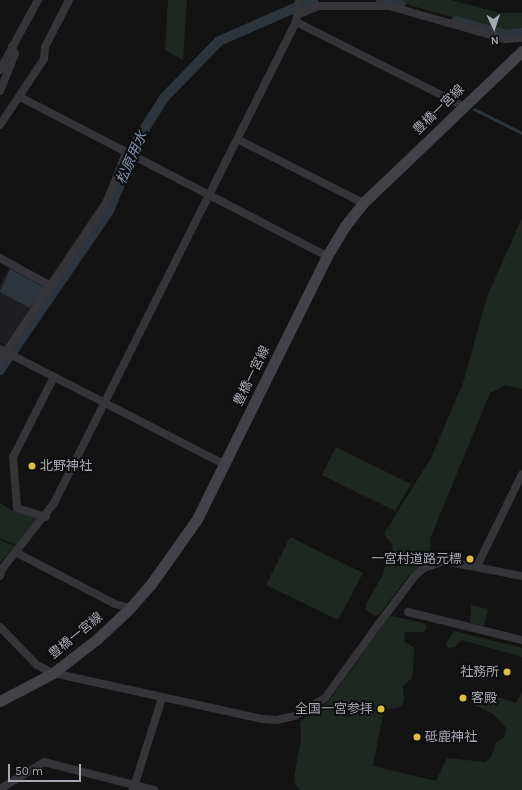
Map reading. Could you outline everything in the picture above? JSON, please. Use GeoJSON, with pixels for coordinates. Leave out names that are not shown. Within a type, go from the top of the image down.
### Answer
{"type":"FeatureCollection","features":[{"type":"Feature","properties":{"kind":"main road","name":"豊橋一宮線"},"geometry":{"type":"LineString","coordinates":[[0,701],[53,673],[97,639],[130,608],[180,546],[197,519],[327,256],[345,226],[363,203],[522,51]]}},
{"type":"Feature","properties":{"kind":"street"},"geometry":{"type":"LineString","coordinates":[[0,70],[38,0]]}},
{"type":"Feature","properties":{"kind":"street"},"geometry":{"type":"LineString","coordinates":[[0,125],[44,59],[45,47],[69,0]]}},
{"type":"Feature","properties":{"kind":"street"},"geometry":{"type":"LineString","coordinates":[[1,571],[46,517],[209,195],[296,19],[299,0]]}},
{"type":"Feature","properties":{"kind":"street"},"geometry":{"type":"LineString","coordinates":[[296,19],[318,6],[330,3],[389,6],[505,39],[522,38]]}},
{"type":"Feature","properties":{"kind":"street"},"geometry":{"type":"LineString","coordinates":[[296,19],[463,106]]}},
{"type":"Feature","properties":{"kind":"street"},"geometry":{"type":"LineString","coordinates":[[0,91],[15,54],[12,47]]}},
{"type":"Feature","properties":{"kind":"street"},"geometry":{"type":"LineString","coordinates":[[20,97],[327,256]]}},
{"type":"Feature","properties":{"kind":"street"},"geometry":{"type":"LineString","coordinates":[[237,139],[363,203]]}},
{"type":"Feature","properties":{"kind":"street"},"geometry":{"type":"LineString","coordinates":[[0,361],[4,351],[51,286],[107,201],[126,153]]}},
{"type":"Feature","properties":{"kind":"street"},"geometry":{"type":"LineString","coordinates":[[0,258],[51,286]]}},
{"type":"Feature","properties":{"kind":"street"},"geometry":{"type":"LineString","coordinates":[[4,351],[224,464]]}},
{"type":"Feature","properties":{"kind":"street"},"geometry":{"type":"LineString","coordinates":[[46,517],[17,508],[13,457],[54,377]]}},
{"type":"Feature","properties":{"kind":"street"},"geometry":{"type":"LineString","coordinates":[[477,566],[522,474]]}},
{"type":"Feature","properties":{"kind":"street"},"geometry":{"type":"LineString","coordinates":[[17,553],[116,604],[130,608]]}},
{"type":"Feature","properties":{"kind":"street"},"geometry":{"type":"LineString","coordinates":[[0,627],[9,639],[37,665],[53,673],[263,719],[295,716],[317,705],[332,691],[378,624],[414,577],[424,568],[444,561],[477,566],[522,576]]}},
{"type":"Feature","properties":{"kind":"street"},"geometry":{"type":"LineString","coordinates":[[408,612],[522,640]]}},
{"type":"Feature","properties":{"kind":"street"},"geometry":{"type":"LineString","coordinates":[[134,787],[162,698]]}},
{"type":"Feature","properties":{"kind":"street"},"geometry":{"type":"LineString","coordinates":[[0,789],[44,762],[134,787],[154,790]]}},
{"type":"Feature","properties":{"kind":"shaded area"},"geometry":{"type":"Polygon","coordinates":[[[168,0],[187,0],[183,60],[165,50],[168,0]]]}},
{"type":"Feature","properties":{"kind":"shaded area"},"geometry":{"type":"Polygon","coordinates":[[[391,0],[451,0],[500,13],[522,13],[522,31],[505,32],[391,0]]]}},
{"type":"Feature","properties":{"kind":"shaded area"},"geometry":{"type":"Polygon","coordinates":[[[522,218],[522,389],[506,385],[490,393],[430,539],[432,559],[410,574],[379,615],[374,616],[366,610],[366,604],[382,576],[393,546],[384,534],[431,458],[463,383],[487,297],[522,218]]]}},
{"type":"Feature","properties":{"kind":"shaded area"},"geometry":{"type":"Polygon","coordinates":[[[9,267],[46,287],[6,345],[0,342],[0,286],[9,267]]]}},
{"type":"Feature","properties":{"kind":"shaded area"},"geometry":{"type":"Polygon","coordinates":[[[10,269],[45,288],[30,308],[0,292],[10,269]]]}},
{"type":"Feature","properties":{"kind":"shaded area"},"geometry":{"type":"Polygon","coordinates":[[[336,447],[411,484],[395,511],[322,475],[336,447]]]}},
{"type":"Feature","properties":{"kind":"shaded area"},"geometry":{"type":"Polygon","coordinates":[[[0,503],[13,511],[38,518],[17,545],[0,538],[0,503]]]}},
{"type":"Feature","properties":{"kind":"shaded area"},"geometry":{"type":"Polygon","coordinates":[[[290,537],[363,573],[338,620],[266,585],[290,537]]]}},
{"type":"Feature","properties":{"kind":"shaded area"},"geometry":{"type":"Polygon","coordinates":[[[0,540],[15,546],[0,563],[0,540]]]}},
{"type":"Feature","properties":{"kind":"shaded area"},"geometry":{"type":"Polygon","coordinates":[[[471,605],[488,609],[484,626],[470,623],[471,605]]]}},
{"type":"Feature","properties":{"kind":"shaded area"},"geometry":{"type":"Polygon","coordinates":[[[393,616],[426,624],[427,627],[424,632],[405,632],[404,642],[414,647],[413,672],[411,679],[403,686],[404,700],[401,707],[384,710],[373,766],[436,781],[447,758],[485,762],[491,758],[496,742],[504,738],[506,728],[493,714],[475,705],[475,694],[481,692],[516,703],[522,692],[522,790],[301,790],[295,784],[294,778],[301,739],[300,722],[328,702],[389,617],[393,616]]]}},
{"type":"Feature","properties":{"kind":"shaded area"},"geometry":{"type":"Polygon","coordinates":[[[454,631],[522,648],[522,657],[462,640],[455,647],[448,648],[446,644],[454,631]]]}},
{"type":"Feature","properties":{"kind":"waterway","name":"松原用水"},"geometry":{"type":"LineString","coordinates":[[0,370],[109,211],[138,139],[164,98],[219,41],[313,0]]}},
{"type":"Feature","properties":{"kind":"waterway","name":"松原用水"},"geometry":{"type":"LineString","coordinates":[[381,0],[400,5]]}},
{"type":"Feature","properties":{"kind":"waterway","name":"松原用水"},"geometry":{"type":"LineString","coordinates":[[456,21],[505,35],[522,33]]}},
{"type":"Feature","properties":{"kind":"waterway"},"geometry":{"type":"LineString","coordinates":[[474,109],[522,133]]}},
{"type":"Feature","properties":{"kind":"place","name":"北野神社"},"geometry":{"type":"Point","coordinates":[32,466]}},
{"type":"Feature","properties":{"kind":"place","name":"一宮村道路元標"},"geometry":{"type":"Point","coordinates":[470,559]}},
{"type":"Feature","properties":{"kind":"place","name":"社務所"},"geometry":{"type":"Point","coordinates":[507,672]}},
{"type":"Feature","properties":{"kind":"place","name":"客殿"},"geometry":{"type":"Point","coordinates":[463,698]}},
{"type":"Feature","properties":{"kind":"place","name":"全国一宮参拝"},"geometry":{"type":"Point","coordinates":[381,709]}},
{"type":"Feature","properties":{"kind":"place","name":"砥鹿神社"},"geometry":{"type":"Point","coordinates":[417,737]}}]}
